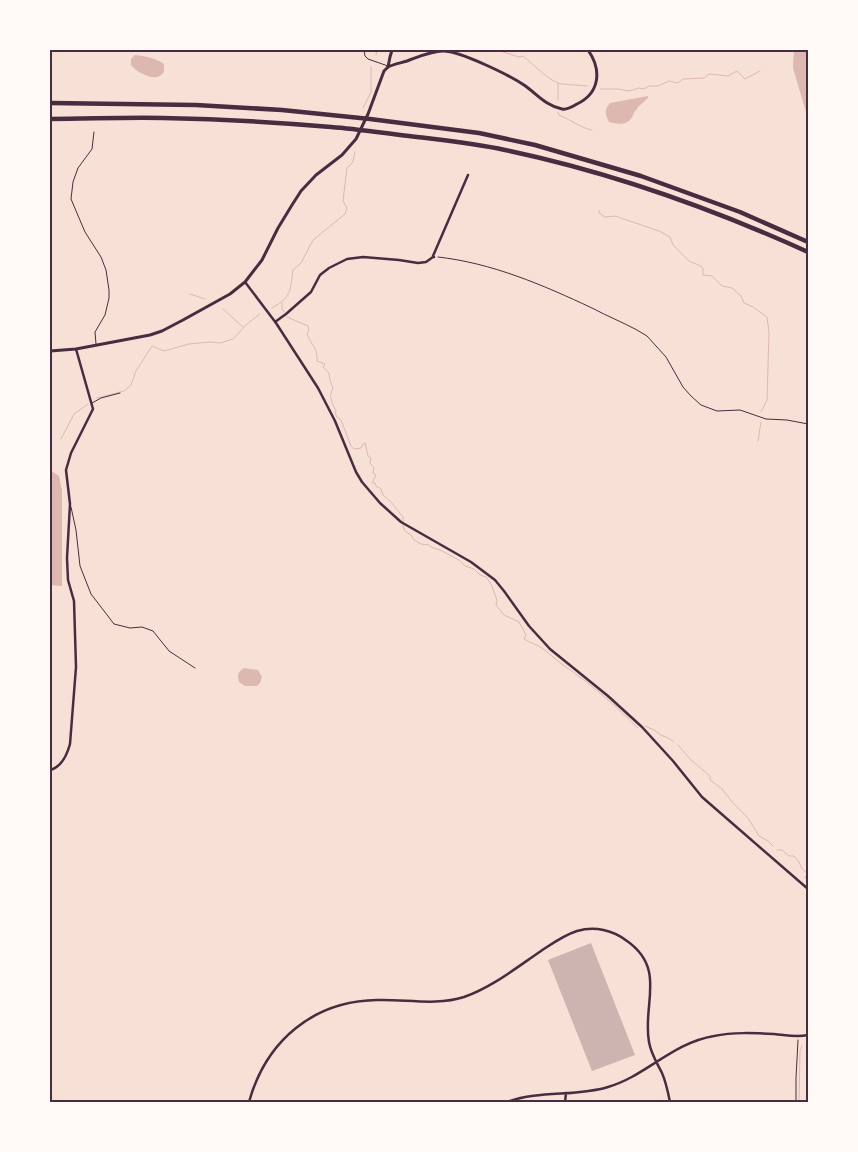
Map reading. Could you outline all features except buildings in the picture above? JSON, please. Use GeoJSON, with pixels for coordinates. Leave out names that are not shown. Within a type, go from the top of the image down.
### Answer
{"type":"FeatureCollection","features":[{"type":"Feature","properties":{"kind":"highway"},"geometry":{"type":"LineString","coordinates":[[50,103],[196,105],[282,110],[370,119],[506,138],[641,176],[740,212],[808,242]]}},
{"type":"Feature","properties":{"kind":"highway"},"geometry":{"type":"LineString","coordinates":[[50,119],[160,118],[332,127],[504,150],[638,185],[749,226],[808,252]]}},
{"type":"Feature","properties":{"kind":"main road"},"geometry":{"type":"LineString","coordinates":[[388,67],[392,50]]}},
{"type":"Feature","properties":{"kind":"main road"},"geometry":{"type":"LineString","coordinates":[[50,351],[96,345],[162,331],[230,294],[245,282],[262,260],[287,212],[301,191],[316,175],[347,150],[356,139],[368,114],[384,71],[388,67],[437,52],[454,52],[523,84],[548,104],[563,109],[584,100],[594,88],[597,70],[592,55],[588,50]]}},
{"type":"Feature","properties":{"kind":"street"},"geometry":{"type":"LineString","coordinates":[[275,322],[311,292],[320,275],[347,259],[362,257],[418,263],[426,262],[434,257],[468,175]]}},
{"type":"Feature","properties":{"kind":"street"},"geometry":{"type":"LineString","coordinates":[[245,282],[275,322],[318,388],[335,421],[356,472],[380,503],[400,522],[471,562],[495,580],[529,626],[550,649],[608,696],[642,727],[702,796],[808,889]]}},
{"type":"Feature","properties":{"kind":"street"},"geometry":{"type":"LineString","coordinates":[[50,770],[54,769],[64,760],[70,744],[76,667],[74,600],[68,580],[67,558],[70,504],[66,470],[71,454],[93,410],[76,348]]}},
{"type":"Feature","properties":{"kind":"street"},"geometry":{"type":"LineString","coordinates":[[249,1102],[260,1071],[273,1051],[294,1029],[312,1016],[339,1004],[352,1002],[376,1000],[438,1002],[462,998],[487,987],[563,936],[586,929],[600,929],[618,935],[636,949],[644,960],[651,985],[647,1022],[650,1047],[670,1102]]}},
{"type":"Feature","properties":{"kind":"street"},"geometry":{"type":"LineString","coordinates":[[507,1102],[526,1096],[608,1088],[620,1083],[682,1046],[714,1036],[740,1033],[798,1037],[808,1035]]}},
{"type":"Feature","properties":{"kind":"street"},"geometry":{"type":"LineString","coordinates":[[565,1102],[566,1093]]}},
{"type":"Feature","properties":{"kind":"lane"},"geometry":{"type":"LineString","coordinates":[[364,50],[364,56],[368,59],[388,67]]}},
{"type":"Feature","properties":{"kind":"lane"},"geometry":{"type":"LineString","coordinates":[[94,132],[92,149],[78,168],[73,182],[71,199],[85,232],[106,270],[109,298],[105,315],[95,332],[96,345]]}},
{"type":"Feature","properties":{"kind":"lane"},"geometry":{"type":"LineString","coordinates":[[91,404],[101,398],[120,394]]}},
{"type":"Feature","properties":{"kind":"lane"},"geometry":{"type":"LineString","coordinates":[[70,504],[76,530],[80,566],[91,594],[114,624],[130,628],[142,627],[153,631],[169,651],[196,668]]}},
{"type":"Feature","properties":{"kind":"path"},"geometry":{"type":"LineString","coordinates":[[434,257],[487,266],[528,280],[637,330],[647,336],[666,357],[683,387],[691,396],[701,405],[711,410],[717,412],[740,410],[766,419],[808,424]]}},
{"type":"Feature","properties":{"kind":"path"},"geometry":{"type":"LineString","coordinates":[[796,1102],[798,1037]]}},
{"type":"Feature","properties":{"kind":"shaded area"},"geometry":{"type":"Polygon","coordinates":[[[794,50],[808,50],[808,114],[793,68],[794,50]]]}},
{"type":"Feature","properties":{"kind":"shaded area"},"geometry":{"type":"Polygon","coordinates":[[[135,55],[161,62],[164,64],[164,72],[154,77],[139,72],[131,65],[131,59],[135,55]]]}},
{"type":"Feature","properties":{"kind":"shaded area"},"geometry":{"type":"Polygon","coordinates":[[[648,96],[628,122],[619,124],[609,122],[606,112],[610,103],[648,96]]]}},
{"type":"Feature","properties":{"kind":"shaded area"},"geometry":{"type":"Polygon","coordinates":[[[50,470],[59,476],[62,490],[62,586],[50,585],[50,470]]]}},
{"type":"Feature","properties":{"kind":"shaded area"},"geometry":{"type":"Polygon","coordinates":[[[244,668],[258,670],[262,677],[257,686],[245,686],[239,682],[238,674],[244,668]]]}},
{"type":"Feature","properties":{"kind":"waterway"},"geometry":{"type":"LineString","coordinates":[[376,55],[377,50]]}},
{"type":"Feature","properties":{"kind":"waterway"},"geometry":{"type":"LineString","coordinates":[[502,50],[519,57],[523,56],[547,77],[558,83],[587,86]]}},
{"type":"Feature","properties":{"kind":"waterway"},"geometry":{"type":"LineString","coordinates":[[363,108],[371,92],[371,67]]}},
{"type":"Feature","properties":{"kind":"waterway"},"geometry":{"type":"LineString","coordinates":[[600,89],[629,91],[639,88],[644,89],[649,86],[658,86],[669,81],[678,83],[683,79],[704,78],[709,74],[728,76],[737,71],[745,79],[760,71]]}},
{"type":"Feature","properties":{"kind":"waterway"},"geometry":{"type":"LineString","coordinates":[[558,83],[558,100]]}},
{"type":"Feature","properties":{"kind":"waterway"},"geometry":{"type":"LineString","coordinates":[[558,112],[559,115],[592,130]]}},
{"type":"Feature","properties":{"kind":"waterway"},"geometry":{"type":"LineString","coordinates":[[272,308],[287,296],[293,270],[301,263],[313,240],[345,214],[347,208],[343,201],[347,168],[353,162],[355,152]]}},
{"type":"Feature","properties":{"kind":"waterway"},"geometry":{"type":"LineString","coordinates":[[599,211],[605,217],[615,216],[659,231],[670,237],[673,245],[689,261],[701,266],[703,275],[712,276],[722,286],[732,288],[741,296],[744,303],[767,317],[769,332],[767,400],[761,412]]}},
{"type":"Feature","properties":{"kind":"waterway"},"geometry":{"type":"LineString","coordinates":[[190,294],[205,299]]}},
{"type":"Feature","properties":{"kind":"waterway"},"geometry":{"type":"LineString","coordinates":[[282,303],[284,312]]}},
{"type":"Feature","properties":{"kind":"waterway"},"geometry":{"type":"LineString","coordinates":[[223,309],[243,327]]}},
{"type":"Feature","properties":{"kind":"waterway"},"geometry":{"type":"LineString","coordinates":[[97,398],[124,391],[131,385],[136,371],[152,346],[164,351],[189,344],[220,343],[233,339],[260,314]]}},
{"type":"Feature","properties":{"kind":"waterway"},"geometry":{"type":"LineString","coordinates":[[287,317],[308,326],[307,334],[315,350],[317,361],[325,364],[323,367],[329,373],[333,388],[331,397],[335,413],[341,420],[351,446],[354,449],[361,448],[365,443],[368,456],[371,458],[370,463],[374,468],[373,473],[376,475],[372,483],[375,483],[381,489],[383,495],[403,517],[405,531],[421,544],[440,550],[486,577],[497,600],[496,605],[504,615],[519,622],[526,635],[524,639],[542,648],[585,681],[638,728]]}},
{"type":"Feature","properties":{"kind":"waterway"},"geometry":{"type":"LineString","coordinates":[[61,439],[74,414],[88,404]]}},
{"type":"Feature","properties":{"kind":"waterway"},"geometry":{"type":"LineString","coordinates":[[758,441],[761,422]]}},
{"type":"Feature","properties":{"kind":"waterway"},"geometry":{"type":"LineString","coordinates":[[645,726],[674,742]]}},
{"type":"Feature","properties":{"kind":"waterway"},"geometry":{"type":"LineString","coordinates":[[678,745],[690,759],[710,776],[710,780],[722,789],[748,818],[759,836],[773,846]]}},
{"type":"Feature","properties":{"kind":"waterway"},"geometry":{"type":"LineString","coordinates":[[777,850],[782,850],[789,856],[794,856],[802,869],[807,873],[805,877],[808,882]]}},
{"type":"Feature","properties":{"kind":"waterway"},"geometry":{"type":"LineString","coordinates":[[799,1102],[800,1051],[802,1046]]}}]}
